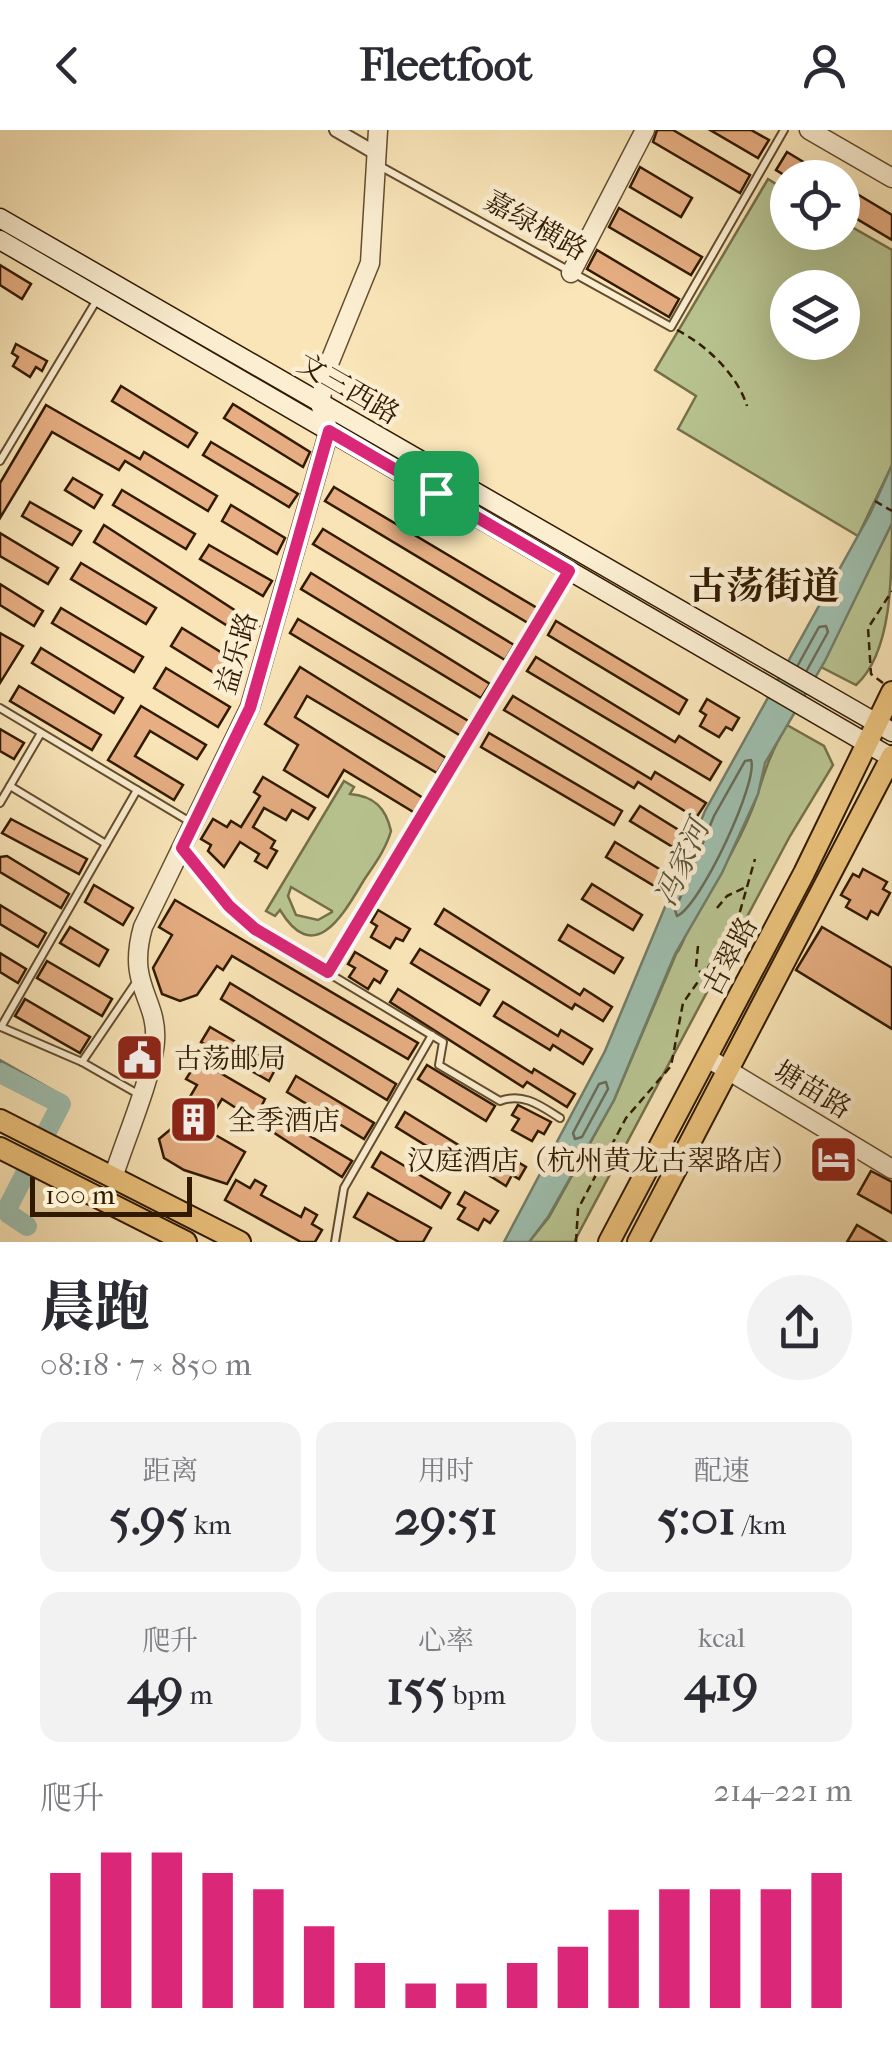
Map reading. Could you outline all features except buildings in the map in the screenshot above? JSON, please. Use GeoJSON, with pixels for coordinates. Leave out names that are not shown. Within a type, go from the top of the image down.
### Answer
{"type":"FeatureCollection","features":[{"type":"Feature","properties":{"kind":"main road"},"geometry":{"type":"LineString","coordinates":[[329,431],[320,404],[326,372],[370,263],[378,130]]}},
{"type":"Feature","properties":{"kind":"main road"},"geometry":{"type":"LineString","coordinates":[[571,273],[645,130]]}},
{"type":"Feature","properties":{"kind":"main road"},"geometry":{"type":"LineString","coordinates":[[809,130],[892,178]]}},
{"type":"Feature","properties":{"kind":"main road","name":"文三西路"},"geometry":{"type":"LineString","coordinates":[[0,218],[886,728]]}},
{"type":"Feature","properties":{"kind":"main road","name":"文三西路"},"geometry":{"type":"LineString","coordinates":[[0,240],[892,757]]}},
{"type":"Feature","properties":{"kind":"main road","name":"益乐路"},"geometry":{"type":"LineString","coordinates":[[114,1175],[156,1040],[137,980],[136,951],[142,928],[250,708],[329,431]]}},
{"type":"Feature","properties":{"kind":"main road","name":"古翠路"},"geometry":{"type":"LineString","coordinates":[[609,1242],[869,746],[886,728],[892,691]]}},
{"type":"Feature","properties":{"kind":"main road","name":"古翠路"},"geometry":{"type":"LineString","coordinates":[[638,1242],[892,757]]}},
{"type":"Feature","properties":{"kind":"main road","name":"塘苗路"},"geometry":{"type":"LineString","coordinates":[[706,1057],[892,1169]]}},
{"type":"Feature","properties":{"kind":"main road"},"geometry":{"type":"LineString","coordinates":[[8,1124],[240,1242]]}},
{"type":"Feature","properties":{"kind":"main road"},"geometry":{"type":"LineString","coordinates":[[3,1149],[186,1242]]}},
{"type":"Feature","properties":{"kind":"street","name":"嘉绿横路"},"geometry":{"type":"LineString","coordinates":[[336,130],[378,160]]}},
{"type":"Feature","properties":{"kind":"lane"},"geometry":{"type":"LineString","coordinates":[[671,327],[784,130]]}},
{"type":"Feature","properties":{"kind":"lane","name":"嘉绿横路"},"geometry":{"type":"LineString","coordinates":[[378,160],[671,327]]}},
{"type":"Feature","properties":{"kind":"lane"},"geometry":{"type":"LineString","coordinates":[[0,461],[99,296]]}},
{"type":"Feature","properties":{"kind":"lane"},"geometry":{"type":"LineString","coordinates":[[328,972],[569,571]]}},
{"type":"Feature","properties":{"kind":"lane"},"geometry":{"type":"LineString","coordinates":[[0,708],[193,824]]}},
{"type":"Feature","properties":{"kind":"lane"},"geometry":{"type":"LineString","coordinates":[[0,804],[41,733]]}},
{"type":"Feature","properties":{"kind":"lane"},"geometry":{"type":"LineString","coordinates":[[10,786],[106,844]]}},
{"type":"Feature","properties":{"kind":"lane"},"geometry":{"type":"LineString","coordinates":[[137,790],[1,1026],[82,1062],[139,1094]]}},
{"type":"Feature","properties":{"kind":"lane"},"geometry":{"type":"LineString","coordinates":[[182,848],[229,906],[255,929],[443,1042],[440,1065],[500,1101],[527,1099],[560,1118]]}},
{"type":"Feature","properties":{"kind":"lane"},"geometry":{"type":"LineString","coordinates":[[82,1062],[137,980]]}},
{"type":"Feature","properties":{"kind":"lane"},"geometry":{"type":"LineString","coordinates":[[334,1242],[344,1188],[432,1035]]}},
{"type":"Feature","properties":{"kind":"path"},"geometry":{"type":"LineString","coordinates":[[671,327],[704,347],[738,385],[748,406]]}},
{"type":"Feature","properties":{"kind":"path"},"geometry":{"type":"LineString","coordinates":[[875,502],[892,511]]}},
{"type":"Feature","properties":{"kind":"path"},"geometry":{"type":"LineString","coordinates":[[892,590],[868,628],[867,654],[871,674],[892,691]]}},
{"type":"Feature","properties":{"kind":"path"},"geometry":{"type":"LineString","coordinates":[[576,1242],[578,1209],[626,1118],[670,1066],[683,1004],[735,929],[743,912],[755,859]]}},
{"type":"Feature","properties":{"kind":"path"},"geometry":{"type":"LineString","coordinates":[[717,908],[727,896],[746,888]]}},
{"type":"Feature","properties":{"kind":"path"},"geometry":{"type":"LineString","coordinates":[[698,946],[696,967],[702,974]]}},
{"type":"Feature","properties":{"kind":"green space"},"geometry":{"type":"Polygon","coordinates":[[[768,179],[770,250],[860,250],[860,232],[892,250],[892,465],[858,536],[678,429],[696,396],[655,370],[768,179]]]}},
{"type":"Feature","properties":{"kind":"green space"},"geometry":{"type":"Polygon","coordinates":[[[892,523],[888,612],[877,654],[856,685],[821,667],[892,523]]]}},
{"type":"Feature","properties":{"kind":"green space"},"geometry":{"type":"Polygon","coordinates":[[[787,725],[824,746],[833,765],[790,836],[574,1242],[529,1242],[549,1217],[614,1100],[676,954],[744,828],[769,760],[787,725]]]}},
{"type":"Feature","properties":{"kind":"green space"},"geometry":{"type":"Polygon","coordinates":[[[344,781],[354,787],[350,794],[366,797],[378,805],[389,823],[389,838],[347,907],[328,929],[317,935],[305,934],[293,927],[280,910],[275,916],[266,911],[344,781]],[[291,887],[288,896],[296,915],[318,920],[332,911],[291,887]]]}},
{"type":"Feature","properties":{"kind":"water"},"geometry":{"type":"Polygon","coordinates":[[[892,465],[892,523],[825,661],[765,763],[758,794],[722,873],[675,954],[614,1100],[548,1217],[529,1242],[504,1242],[605,1051],[705,811],[870,514],[892,465]]]}},
{"type":"Feature","properties":{"kind":"water"},"geometry":{"type":"Polygon","coordinates":[[[0,1060],[63,1096],[55,1107],[0,1080],[0,1060]]]}},
{"type":"Feature","properties":{"kind":"waterway"},"geometry":{"type":"LineString","coordinates":[[0,1073],[61,1104],[8,1207],[9,1214],[27,1226]]}},
{"type":"Feature","properties":{"kind":"place","name":"古荡邮局"},"geometry":{"type":"Point","coordinates":[139,1058]}},
{"type":"Feature","properties":{"kind":"place","name":"全季酒店"},"geometry":{"type":"Point","coordinates":[193,1120]}},
{"type":"Feature","properties":{"kind":"place","name":"汉庭酒店（杭州黄龙古翠路店）"},"geometry":{"type":"Point","coordinates":[834,1160]}},
{"type":"Feature","properties":{"kind":"district","name":"古荡街道"},"geometry":{"type":"Point","coordinates":[764,586]}},
{"type":"Feature","properties":{"kind":"route"},"geometry":{"type":"LineString","coordinates":[[329,431],[436,493],[569,571],[328,972],[255,929],[229,906],[182,848],[250,708],[329,431]]}},
{"type":"Feature","properties":{"kind":"water label","name":"冯家河"},"geometry":{"type":"Point","coordinates":[682,863]}}]}
